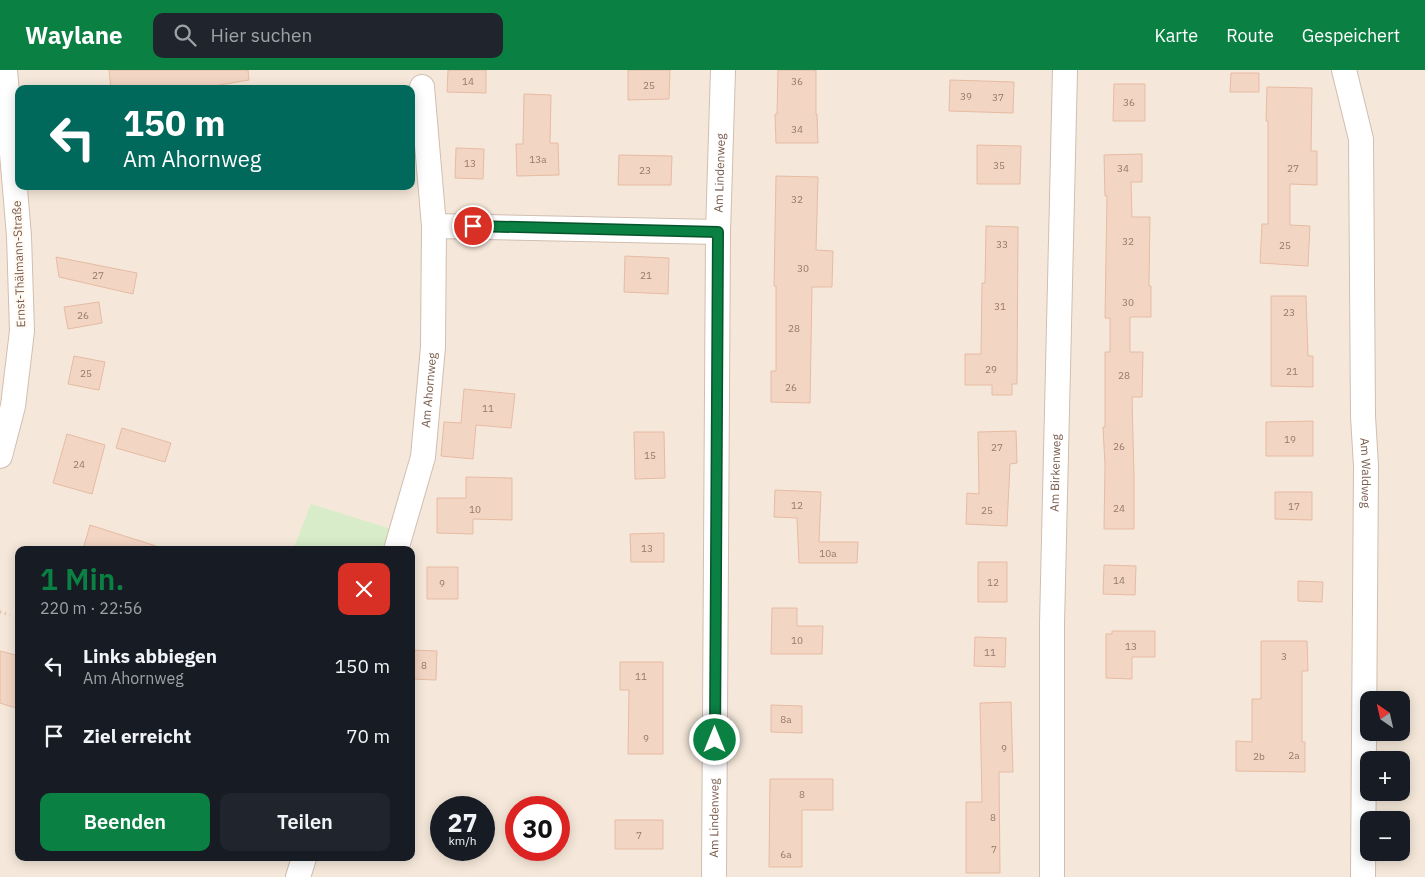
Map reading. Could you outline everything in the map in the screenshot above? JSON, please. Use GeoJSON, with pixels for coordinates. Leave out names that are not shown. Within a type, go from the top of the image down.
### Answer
{"type":"FeatureCollection","features":[{"type":"Feature","properties":{"kind":"street","name":"Ernst-Thälmann-Straße"},"geometry":{"type":"LineString","coordinates":[[5,70],[15,189]]}},
{"type":"Feature","properties":{"kind":"street","name":"Am Lindenweg"},"geometry":{"type":"LineString","coordinates":[[714,877],[718,232],[723,70]]}},
{"type":"Feature","properties":{"kind":"street","name":"Am Birkenweg"},"geometry":{"type":"LineString","coordinates":[[1052,877],[1052,616],[1065,70]]}},
{"type":"Feature","properties":{"kind":"street","name":"Am Waldweg"},"geometry":{"type":"LineString","coordinates":[[1344,70],[1361,139],[1363,416],[1366,466],[1363,877]]}},
{"type":"Feature","properties":{"kind":"street","name":"Am Ahornweg"},"geometry":{"type":"LineString","coordinates":[[397,546],[423,458],[433,346],[434,226],[422,87]]}},
{"type":"Feature","properties":{"kind":"street","name":"Ernst-Thälmann-Straße"},"geometry":{"type":"LineString","coordinates":[[0,456],[13,406],[22,331],[19,236],[15,190]]}},
{"type":"Feature","properties":{"kind":"street"},"geometry":{"type":"LineString","coordinates":[[434,226],[718,232]]}},
{"type":"Feature","properties":{"kind":"street"},"geometry":{"type":"LineString","coordinates":[[298,877],[303,861]]}},
{"type":"Feature","properties":{"kind":"path"},"geometry":{"type":"LineString","coordinates":[[0,612],[10,615]]}},
{"type":"Feature","properties":{"kind":"shaded area"},"geometry":{"type":"Polygon","coordinates":[[[0,70],[1425,70],[1425,877],[0,877],[0,70]]]}},
{"type":"Feature","properties":{"kind":"green space"},"geometry":{"type":"Polygon","coordinates":[[[311,504],[391,529],[386,546],[295,546],[311,504]]]}},
{"type":"Feature","properties":{"kind":"building"},"geometry":{"type":"Polygon","coordinates":[[[109,70],[248,70],[249,80],[220,85],[111,85],[109,70]]]}},
{"type":"Feature","properties":{"kind":"building"},"geometry":{"type":"Polygon","coordinates":[[[448,70],[486,70],[486,93],[447,92],[448,70]]]}},
{"type":"Feature","properties":{"kind":"building"},"geometry":{"type":"Polygon","coordinates":[[[628,70],[670,70],[669,99],[628,100],[628,70]]]}},
{"type":"Feature","properties":{"kind":"building"},"geometry":{"type":"Polygon","coordinates":[[[778,70],[816,70],[818,143],[776,143],[775,114],[777,114],[778,70]]]}},
{"type":"Feature","properties":{"kind":"building"},"geometry":{"type":"Polygon","coordinates":[[[1231,73],[1259,73],[1259,92],[1230,92],[1231,73]]]}},
{"type":"Feature","properties":{"kind":"building"},"geometry":{"type":"Polygon","coordinates":[[[950,80],[1014,82],[1013,113],[949,111],[950,80]]]}},
{"type":"Feature","properties":{"kind":"building"},"geometry":{"type":"Polygon","coordinates":[[[1114,84],[1145,84],[1145,121],[1113,121],[1114,84]]]}},
{"type":"Feature","properties":{"kind":"building"},"geometry":{"type":"Polygon","coordinates":[[[1267,87],[1312,88],[1311,151],[1317,151],[1317,185],[1290,184],[1290,225],[1310,226],[1308,266],[1260,263],[1262,224],[1268,224],[1267,87]]]}},
{"type":"Feature","properties":{"kind":"building"},"geometry":{"type":"Polygon","coordinates":[[[524,94],[551,95],[550,143],[558,143],[559,175],[517,176],[516,144],[523,144],[524,94]]]}},
{"type":"Feature","properties":{"kind":"building"},"geometry":{"type":"Polygon","coordinates":[[[977,145],[1021,146],[1020,184],[977,184],[977,145]]]}},
{"type":"Feature","properties":{"kind":"building"},"geometry":{"type":"Polygon","coordinates":[[[456,148],[484,149],[483,179],[455,178],[456,148]]]}},
{"type":"Feature","properties":{"kind":"building"},"geometry":{"type":"Polygon","coordinates":[[[1142,154],[1142,182],[1131,182],[1132,217],[1150,217],[1149,286],[1151,286],[1151,317],[1130,317],[1130,352],[1143,352],[1142,397],[1132,397],[1134,529],[1104,529],[1105,465],[1103,427],[1105,427],[1105,352],[1110,352],[1110,318],[1105,318],[1107,196],[1105,196],[1104,155],[1142,154]]]}},
{"type":"Feature","properties":{"kind":"building"},"geometry":{"type":"Polygon","coordinates":[[[619,155],[672,156],[671,185],[618,185],[619,155]]]}},
{"type":"Feature","properties":{"kind":"building"},"geometry":{"type":"Polygon","coordinates":[[[776,176],[818,177],[816,250],[833,251],[832,287],[812,287],[810,403],[771,402],[771,371],[776,371],[776,286],[774,286],[776,176]]]}},
{"type":"Feature","properties":{"kind":"building"},"geometry":{"type":"Polygon","coordinates":[[[986,226],[1018,227],[1017,384],[1012,384],[1012,395],[992,395],[992,385],[965,385],[965,354],[981,354],[982,283],[985,283],[986,226]]]}},
{"type":"Feature","properties":{"kind":"building"},"geometry":{"type":"Polygon","coordinates":[[[625,256],[669,258],[668,294],[624,292],[625,256]]]}},
{"type":"Feature","properties":{"kind":"building"},"geometry":{"type":"Polygon","coordinates":[[[56,257],[137,273],[133,294],[59,277],[56,257]]]}},
{"type":"Feature","properties":{"kind":"building"},"geometry":{"type":"Polygon","coordinates":[[[1271,296],[1306,296],[1308,356],[1313,356],[1313,387],[1271,386],[1271,296]]]}},
{"type":"Feature","properties":{"kind":"building"},"geometry":{"type":"Polygon","coordinates":[[[99,302],[102,323],[68,329],[64,307],[99,302]]]}},
{"type":"Feature","properties":{"kind":"building"},"geometry":{"type":"Polygon","coordinates":[[[74,356],[105,362],[99,390],[68,384],[74,356]]]}},
{"type":"Feature","properties":{"kind":"building"},"geometry":{"type":"Polygon","coordinates":[[[464,389],[515,394],[511,428],[476,425],[473,459],[441,456],[444,422],[461,423],[464,389]]]}},
{"type":"Feature","properties":{"kind":"building"},"geometry":{"type":"Polygon","coordinates":[[[1313,421],[1313,456],[1266,456],[1266,422],[1313,421]]]}},
{"type":"Feature","properties":{"kind":"building"},"geometry":{"type":"Polygon","coordinates":[[[122,428],[171,443],[165,462],[116,448],[122,428]]]}},
{"type":"Feature","properties":{"kind":"building"},"geometry":{"type":"Polygon","coordinates":[[[1016,431],[1017,463],[1010,464],[1007,526],[966,524],[967,493],[979,494],[978,432],[1016,431]]]}},
{"type":"Feature","properties":{"kind":"building"},"geometry":{"type":"Polygon","coordinates":[[[634,432],[664,432],[665,478],[635,479],[634,432]]]}},
{"type":"Feature","properties":{"kind":"building"},"geometry":{"type":"Polygon","coordinates":[[[67,434],[105,445],[92,494],[53,483],[67,434]]]}},
{"type":"Feature","properties":{"kind":"building"},"geometry":{"type":"Polygon","coordinates":[[[466,477],[512,478],[512,520],[473,519],[473,534],[437,533],[437,498],[466,498],[466,477]]]}},
{"type":"Feature","properties":{"kind":"building"},"geometry":{"type":"Polygon","coordinates":[[[775,490],[821,492],[819,542],[858,542],[857,563],[799,563],[797,518],[774,517],[775,490]]]}},
{"type":"Feature","properties":{"kind":"building"},"geometry":{"type":"Polygon","coordinates":[[[1275,492],[1312,492],[1312,520],[1275,519],[1275,492]]]}},
{"type":"Feature","properties":{"kind":"building"},"geometry":{"type":"Polygon","coordinates":[[[90,525],[156,546],[84,546],[90,525]]]}},
{"type":"Feature","properties":{"kind":"building"},"geometry":{"type":"Polygon","coordinates":[[[664,533],[664,562],[631,562],[630,534],[664,533]]]}},
{"type":"Feature","properties":{"kind":"building"},"geometry":{"type":"Polygon","coordinates":[[[978,562],[1007,562],[1007,602],[978,602],[978,562]]]}},
{"type":"Feature","properties":{"kind":"building"},"geometry":{"type":"Polygon","coordinates":[[[1104,565],[1136,566],[1135,595],[1103,594],[1104,565]]]}},
{"type":"Feature","properties":{"kind":"building"},"geometry":{"type":"Polygon","coordinates":[[[427,567],[458,567],[458,599],[427,599],[427,567]]]}},
{"type":"Feature","properties":{"kind":"building"},"geometry":{"type":"Polygon","coordinates":[[[1298,581],[1323,582],[1322,602],[1298,601],[1298,581]]]}},
{"type":"Feature","properties":{"kind":"building"},"geometry":{"type":"Polygon","coordinates":[[[772,608],[797,608],[797,626],[823,626],[822,654],[771,654],[772,608]]]}},
{"type":"Feature","properties":{"kind":"building"},"geometry":{"type":"Polygon","coordinates":[[[1112,631],[1155,631],[1155,657],[1132,657],[1132,679],[1106,678],[1106,634],[1112,634],[1112,631]]]}},
{"type":"Feature","properties":{"kind":"building"},"geometry":{"type":"Polygon","coordinates":[[[975,637],[1006,638],[1005,667],[974,666],[975,637]]]}},
{"type":"Feature","properties":{"kind":"building"},"geometry":{"type":"Polygon","coordinates":[[[1261,641],[1307,641],[1308,671],[1302,671],[1302,742],[1305,742],[1305,772],[1236,771],[1236,741],[1252,742],[1252,699],[1261,699],[1261,641]]]}},
{"type":"Feature","properties":{"kind":"building"},"geometry":{"type":"Polygon","coordinates":[[[415,650],[437,651],[436,680],[415,679],[415,650]]]}},
{"type":"Feature","properties":{"kind":"building"},"geometry":{"type":"Polygon","coordinates":[[[0,651],[15,655],[15,708],[0,703],[0,651]]]}},
{"type":"Feature","properties":{"kind":"building"},"geometry":{"type":"Polygon","coordinates":[[[620,662],[663,662],[663,754],[628,754],[629,690],[620,690],[620,662]]]}},
{"type":"Feature","properties":{"kind":"building"},"geometry":{"type":"Polygon","coordinates":[[[1011,702],[1013,772],[999,772],[1000,873],[966,873],[966,802],[982,802],[980,703],[1011,702]]]}},
{"type":"Feature","properties":{"kind":"building"},"geometry":{"type":"Polygon","coordinates":[[[771,705],[802,706],[802,733],[771,732],[771,705]]]}},
{"type":"Feature","properties":{"kind":"building"},"geometry":{"type":"Polygon","coordinates":[[[770,779],[833,779],[833,810],[802,810],[802,867],[769,867],[770,779]]]}},
{"type":"Feature","properties":{"kind":"building"},"geometry":{"type":"Polygon","coordinates":[[[615,820],[663,820],[663,849],[615,849],[615,820]]]}},
{"type":"Feature","properties":{"kind":"route"},"geometry":{"type":"LineString","coordinates":[[473,226],[718,232],[715,740]]}}]}
